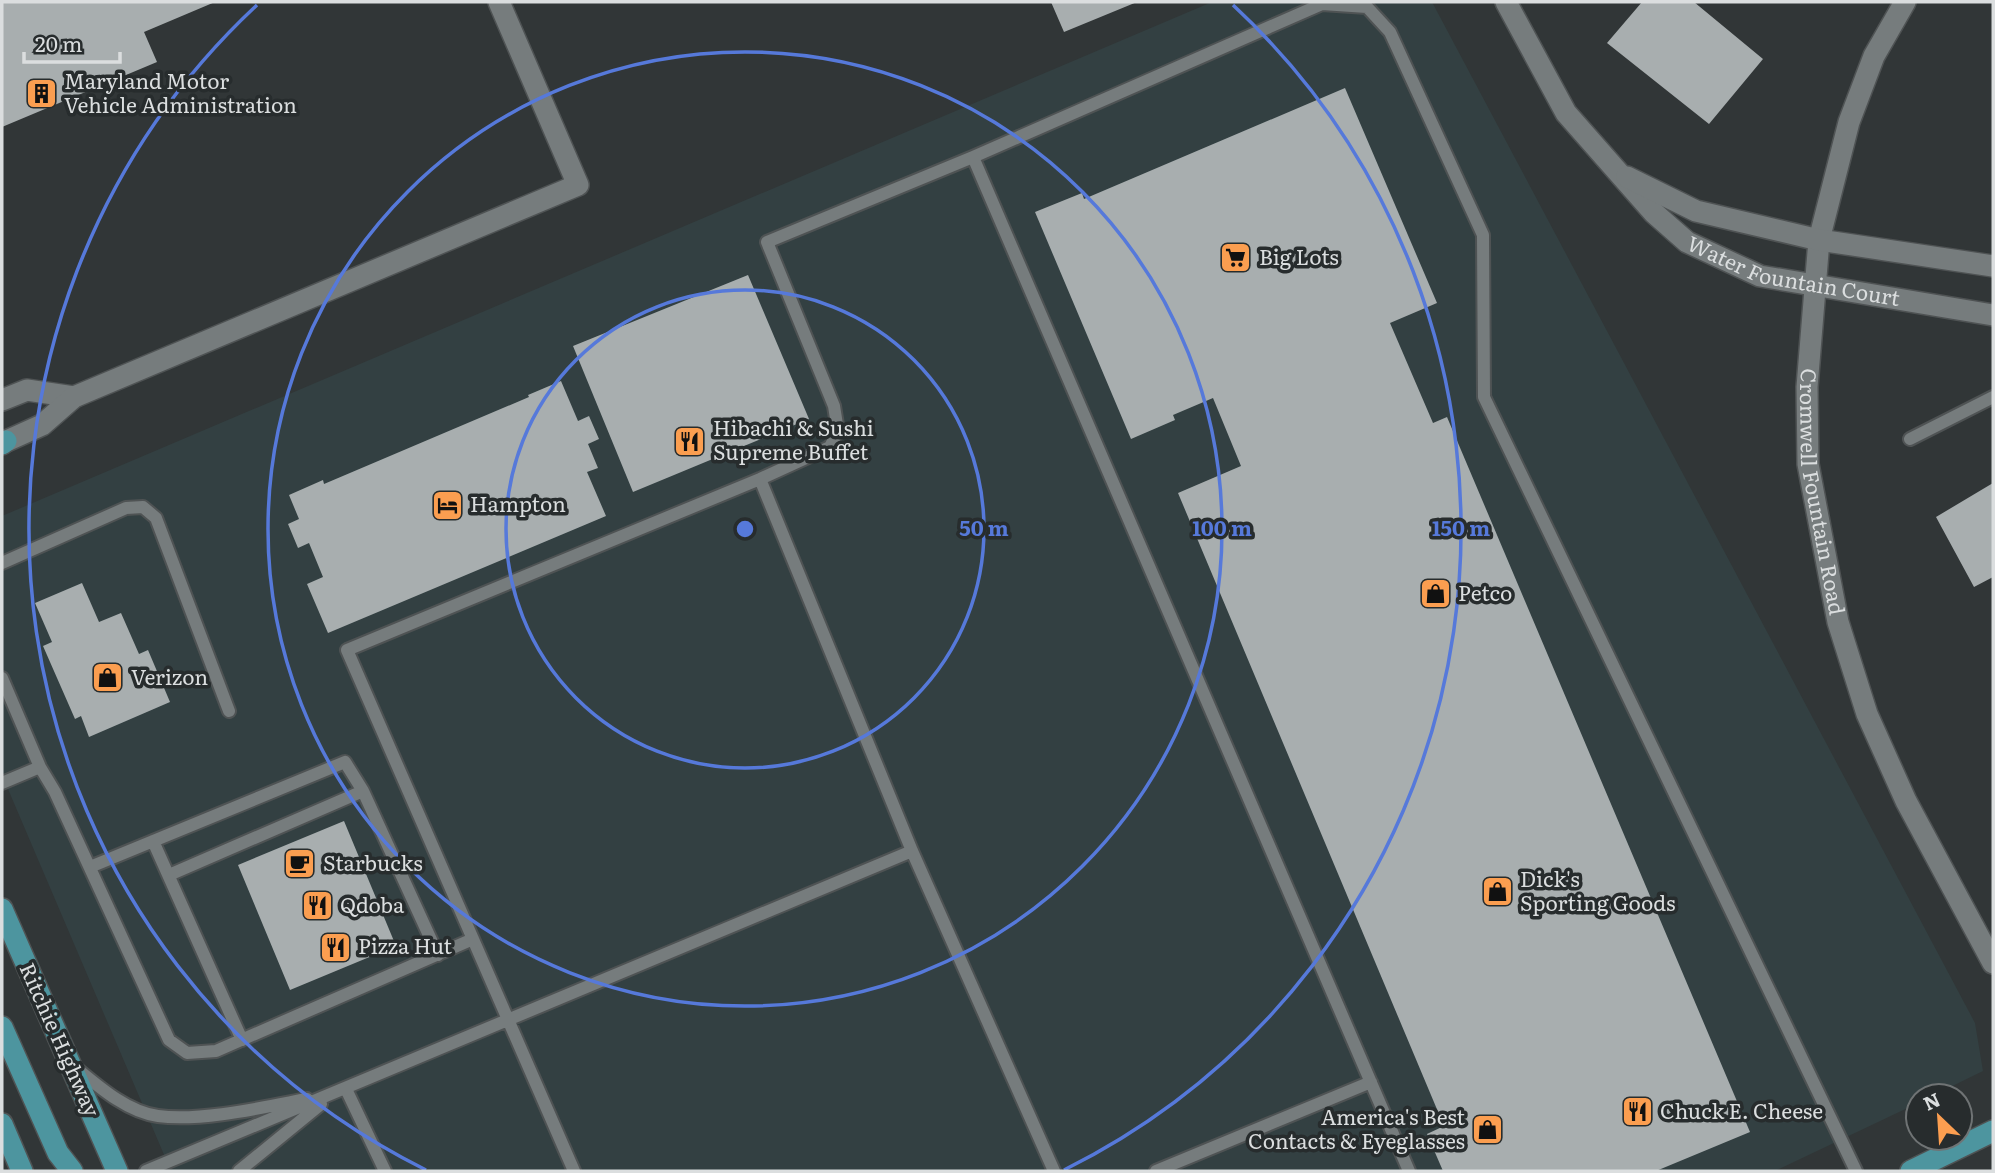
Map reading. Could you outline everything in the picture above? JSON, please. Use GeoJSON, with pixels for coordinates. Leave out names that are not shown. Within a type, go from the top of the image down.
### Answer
{"type":"FeatureCollection","features":[{"type":"Feature","properties":{"kind":"main road","name":"Ritchie Highway"},"geometry":{"type":"LineString","coordinates":[[2,909],[117,1171]]}},
{"type":"Feature","properties":{"kind":"main road"},"geometry":{"type":"LineString","coordinates":[[2,1027],[58,1153],[72,1171]]}},
{"type":"Feature","properties":{"kind":"main road"},"geometry":{"type":"LineString","coordinates":[[2,1124],[22,1171]]}},
{"type":"Feature","properties":{"kind":"main road"},"geometry":{"type":"LineString","coordinates":[[1911,1171],[1993,1131]]}},
{"type":"Feature","properties":{"kind":"street"},"geometry":{"type":"LineString","coordinates":[[3,442],[42,425],[74,397],[578,185],[499,2]]}},
{"type":"Feature","properties":{"kind":"street","name":"Water Fountain Court"},"geometry":{"type":"LineString","coordinates":[[1506,2],[1566,113],[1654,213],[1687,242],[1760,276],[1993,315]]}},
{"type":"Feature","properties":{"kind":"street","name":"Cromwell Fountain Road"},"geometry":{"type":"LineString","coordinates":[[1905,2],[1874,56],[1849,122],[1819,240],[1807,387],[1808,464],[1838,622],[1867,714],[1900,788],[1993,963]]}},
{"type":"Feature","properties":{"kind":"street","name":"Water Fountain Court"},"geometry":{"type":"LineString","coordinates":[[1620,173],[1696,211],[1819,240],[1993,266]]}},
{"type":"Feature","properties":{"kind":"street"},"geometry":{"type":"LineString","coordinates":[[2,400],[27,390],[74,397]]}},
{"type":"Feature","properties":{"kind":"lane"},"geometry":{"type":"LineString","coordinates":[[574,1171],[347,650],[760,479],[830,447],[838,431],[834,406],[767,242],[973,157],[1322,4],[1367,7],[1390,32],[1483,234],[1484,397],[1856,1171]]}},
{"type":"Feature","properties":{"kind":"lane"},"geometry":{"type":"LineString","coordinates":[[973,157],[1409,1171]]}},
{"type":"Feature","properties":{"kind":"lane"},"geometry":{"type":"LineString","coordinates":[[1910,439],[1993,397]]}},
{"type":"Feature","properties":{"kind":"lane"},"geometry":{"type":"LineString","coordinates":[[760,479],[912,851],[1054,1171]]}},
{"type":"Feature","properties":{"kind":"lane"},"geometry":{"type":"LineString","coordinates":[[2,563],[126,509],[143,507],[156,518],[229,711]]}},
{"type":"Feature","properties":{"kind":"lane"},"geometry":{"type":"LineString","coordinates":[[2,678],[40,767],[90,867],[169,1040],[187,1053],[216,1051],[473,939]]}},
{"type":"Feature","properties":{"kind":"lane"},"geometry":{"type":"LineString","coordinates":[[90,867],[345,762],[363,792],[438,955]]}},
{"type":"Feature","properties":{"kind":"lane"},"geometry":{"type":"LineString","coordinates":[[2,783],[40,767]]}},
{"type":"Feature","properties":{"kind":"lane"},"geometry":{"type":"LineString","coordinates":[[169,875],[363,792]]}},
{"type":"Feature","properties":{"kind":"lane"},"geometry":{"type":"LineString","coordinates":[[153,841],[242,1040]]}},
{"type":"Feature","properties":{"kind":"lane"},"geometry":{"type":"LineString","coordinates":[[146,1171],[912,851]]}},
{"type":"Feature","properties":{"kind":"lane"},"geometry":{"type":"LineString","coordinates":[[69,1062],[111,1096],[156,1116],[246,1110],[332,1095]]}},
{"type":"Feature","properties":{"kind":"lane"},"geometry":{"type":"LineString","coordinates":[[1156,1171],[1371,1082]]}},
{"type":"Feature","properties":{"kind":"lane"},"geometry":{"type":"LineString","coordinates":[[346,1089],[385,1171]]}},
{"type":"Feature","properties":{"kind":"lane"},"geometry":{"type":"LineString","coordinates":[[239,1171],[332,1095]]}},
{"type":"Feature","properties":{"kind":"shaded area"},"geometry":{"type":"Polygon","coordinates":[[[1212,2],[1432,2],[1975,1023],[1983,1071],[1961,1082],[1904,1082],[1904,1110],[1775,1171],[171,1171],[2,775],[2,516],[1212,2]]]}},
{"type":"Feature","properties":{"kind":"building","name":"Maryland Motor Vehicle Administration"},"geometry":{"type":"Polygon","coordinates":[[[2,2],[215,2],[144,32],[157,62],[2,127],[2,2]]]}},
{"type":"Feature","properties":{"kind":"building"},"geometry":{"type":"Polygon","coordinates":[[[1051,2],[1137,2],[1064,32],[1051,2]]]}},
{"type":"Feature","properties":{"kind":"building"},"geometry":{"type":"Polygon","coordinates":[[[1642,2],[1694,2],[1763,59],[1709,124],[1607,43],[1642,2]]]}},
{"type":"Feature","properties":{"kind":"building"},"geometry":{"type":"Polygon","coordinates":[[[1345,88],[1437,303],[1390,323],[1433,423],[1447,417],[1750,1132],[1656,1171],[1443,1171],[1427,1134],[1444,1126],[1178,493],[1241,466],[1213,398],[1173,415],[1175,420],[1131,439],[1035,212],[1082,193],[1084,199],[1345,88]]]}},
{"type":"Feature","properties":{"kind":"building"},"geometry":{"type":"Polygon","coordinates":[[[748,275],[809,419],[633,492],[573,346],[748,275]]]}},
{"type":"Feature","properties":{"kind":"building","name":"Hampton"},"geometry":{"type":"Polygon","coordinates":[[[561,381],[578,421],[589,416],[599,439],[588,444],[598,468],[587,472],[606,516],[328,633],[307,584],[323,577],[309,543],[298,548],[288,524],[299,519],[289,495],[323,480],[324,484],[561,381]]]}},
{"type":"Feature","properties":{"kind":"building"},"geometry":{"type":"Polygon","coordinates":[[[1993,483],[1993,577],[1974,587],[1936,517],[1993,483]]]}},
{"type":"Feature","properties":{"kind":"building","name":"Verizon"},"geometry":{"type":"Polygon","coordinates":[[[82,583],[99,622],[121,613],[139,654],[148,650],[170,702],[89,737],[81,716],[75,719],[43,646],[52,642],[35,603],[82,583]]]}},
{"type":"Feature","properties":{"kind":"building"},"geometry":{"type":"Polygon","coordinates":[[[344,821],[396,946],[290,990],[238,865],[344,821]]]}},
{"type":"Feature","properties":{"kind":"place","name":"Maryland Motor Vehicle Administration"},"geometry":{"type":"Point","coordinates":[41,94]}},
{"type":"Feature","properties":{"kind":"place","name":"Big Lots"},"geometry":{"type":"Point","coordinates":[1236,258]}},
{"type":"Feature","properties":{"kind":"place","name":"Hibachi & Sushi Supreme Buffet"},"geometry":{"type":"Point","coordinates":[690,441]}},
{"type":"Feature","properties":{"kind":"place","name":"Hampton"},"geometry":{"type":"Point","coordinates":[447,505]}},
{"type":"Feature","properties":{"kind":"place","name":"Petco"},"geometry":{"type":"Point","coordinates":[1435,594]}},
{"type":"Feature","properties":{"kind":"place","name":"Verizon"},"geometry":{"type":"Point","coordinates":[108,678]}},
{"type":"Feature","properties":{"kind":"place","name":"Starbucks"},"geometry":{"type":"Point","coordinates":[300,864]}},
{"type":"Feature","properties":{"kind":"place","name":"Dick's Sporting Goods"},"geometry":{"type":"Point","coordinates":[1497,892]}},
{"type":"Feature","properties":{"kind":"place","name":"Qdoba"},"geometry":{"type":"Point","coordinates":[317,906]}},
{"type":"Feature","properties":{"kind":"place","name":"Pizza Hut"},"geometry":{"type":"Point","coordinates":[335,947]}},
{"type":"Feature","properties":{"kind":"place","name":"Chuck E. Cheese"},"geometry":{"type":"Point","coordinates":[1637,1112]}},
{"type":"Feature","properties":{"kind":"place","name":"America's Best Contacts & Eyeglasses"},"geometry":{"type":"Point","coordinates":[1488,1130]}}]}
